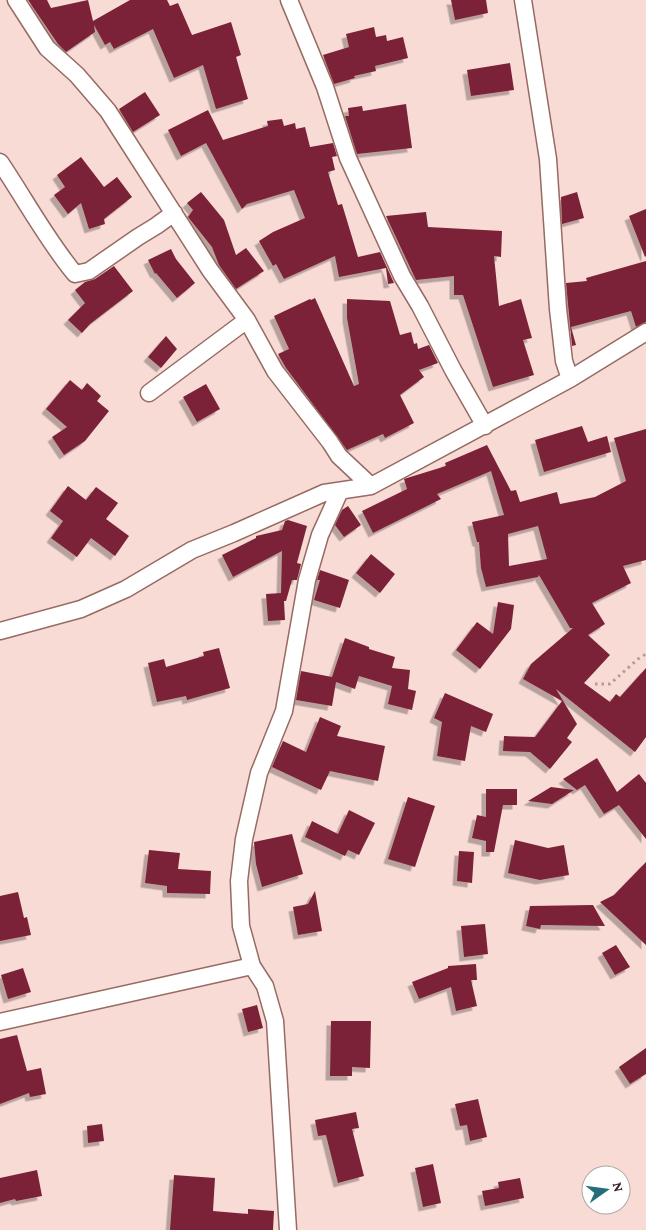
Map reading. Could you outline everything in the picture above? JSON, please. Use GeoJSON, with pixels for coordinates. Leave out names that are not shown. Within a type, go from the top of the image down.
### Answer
{"type":"FeatureCollection","features":[{"type":"Feature","properties":{"kind":"street"},"geometry":{"type":"LineString","coordinates":[[16,0],[47,48],[77,75],[108,111],[210,270],[247,320],[275,371],[330,442],[338,456],[371,486]]}},
{"type":"Feature","properties":{"kind":"street"},"geometry":{"type":"LineString","coordinates":[[289,0],[325,87],[348,158],[402,276],[485,426]]}},
{"type":"Feature","properties":{"kind":"street"},"geometry":{"type":"LineString","coordinates":[[523,0],[548,158],[558,309],[564,361],[570,379]]}},
{"type":"Feature","properties":{"kind":"street"},"geometry":{"type":"LineString","coordinates":[[0,162],[60,255],[75,274],[89,271],[174,213]]}},
{"type":"Feature","properties":{"kind":"street"},"geometry":{"type":"LineString","coordinates":[[149,393],[247,320]]}},
{"type":"Feature","properties":{"kind":"street"},"geometry":{"type":"LineString","coordinates":[[0,631],[81,609],[126,589],[192,550],[324,493],[371,486],[570,379],[646,332]]}},
{"type":"Feature","properties":{"kind":"street"},"geometry":{"type":"LineString","coordinates":[[288,1230],[275,1021],[265,986],[252,966],[241,926],[239,881],[244,839],[259,772],[284,711],[307,580],[320,536],[340,491]]}},
{"type":"Feature","properties":{"kind":"street"},"geometry":{"type":"LineString","coordinates":[[0,1022],[252,966]]}},
{"type":"Feature","properties":{"kind":"path"},"geometry":{"type":"LineString","coordinates":[[595,684],[610,684],[646,654]]}},
{"type":"Feature","properties":{"kind":"building"},"geometry":{"type":"Polygon","coordinates":[[[28,0],[47,0],[51,8],[88,0],[93,21],[130,0],[167,0],[170,6],[178,3],[192,35],[231,22],[241,55],[236,57],[248,99],[216,109],[203,65],[174,78],[153,29],[114,49],[110,42],[105,45],[94,25],[95,32],[66,52],[58,44],[28,0]]]}},
{"type":"Feature","properties":{"kind":"building"},"geometry":{"type":"Polygon","coordinates":[[[451,0],[486,0],[488,13],[455,20],[451,0]]]}},
{"type":"Feature","properties":{"kind":"building"},"geometry":{"type":"Polygon","coordinates":[[[374,27],[376,37],[386,35],[387,41],[403,37],[408,58],[375,66],[376,71],[354,76],[355,78],[334,84],[323,55],[349,47],[346,34],[374,27]]]}},
{"type":"Feature","properties":{"kind":"building"},"geometry":{"type":"Polygon","coordinates":[[[510,63],[514,90],[471,96],[467,70],[510,63]]]}},
{"type":"Feature","properties":{"kind":"building"},"geometry":{"type":"Polygon","coordinates":[[[145,92],[160,115],[133,132],[119,109],[145,92]]]}},
{"type":"Feature","properties":{"kind":"building"},"geometry":{"type":"Polygon","coordinates":[[[406,104],[412,148],[357,154],[345,116],[349,116],[348,108],[362,106],[363,111],[406,104]]]}},
{"type":"Feature","properties":{"kind":"building"},"geometry":{"type":"Polygon","coordinates":[[[208,110],[223,140],[268,126],[267,121],[282,119],[284,126],[295,123],[296,129],[305,127],[310,147],[333,143],[337,156],[332,157],[335,170],[328,172],[338,205],[342,204],[358,257],[380,252],[394,283],[388,284],[386,268],[339,277],[335,256],[284,279],[276,264],[273,266],[259,241],[273,232],[305,218],[294,190],[247,204],[242,209],[206,143],[181,156],[168,130],[208,110]]]}},
{"type":"Feature","properties":{"kind":"building"},"geometry":{"type":"Polygon","coordinates":[[[81,157],[104,187],[117,177],[132,197],[104,219],[105,224],[89,229],[81,203],[68,214],[54,195],[65,187],[57,175],[81,157]]]}},
{"type":"Feature","properties":{"kind":"building"},"geometry":{"type":"Polygon","coordinates":[[[201,192],[224,220],[236,255],[246,248],[264,271],[236,289],[219,265],[212,247],[188,217],[193,210],[187,203],[201,192]]]}},
{"type":"Feature","properties":{"kind":"building"},"geometry":{"type":"Polygon","coordinates":[[[577,192],[584,218],[562,224],[561,197],[577,192]]]}},
{"type":"Feature","properties":{"kind":"building"},"geometry":{"type":"Polygon","coordinates":[[[646,209],[646,256],[645,257],[629,216],[646,209]]]}},
{"type":"Feature","properties":{"kind":"building"},"geometry":{"type":"Polygon","coordinates":[[[426,212],[428,227],[502,231],[501,257],[494,256],[499,306],[521,299],[532,338],[523,340],[534,375],[493,387],[463,295],[454,295],[454,276],[416,280],[386,216],[426,212]]]}},
{"type":"Feature","properties":{"kind":"building"},"geometry":{"type":"Polygon","coordinates":[[[171,249],[176,259],[195,283],[177,298],[155,274],[148,260],[171,249]]]}},
{"type":"Feature","properties":{"kind":"building"},"geometry":{"type":"Polygon","coordinates":[[[646,261],[646,322],[636,327],[631,311],[571,327],[576,345],[572,346],[566,283],[587,281],[586,278],[646,261]]]}},
{"type":"Feature","properties":{"kind":"building"},"geometry":{"type":"Polygon","coordinates":[[[114,266],[133,291],[90,324],[82,333],[68,320],[85,303],[75,290],[85,282],[95,279],[114,266]]]}},
{"type":"Feature","properties":{"kind":"building"},"geometry":{"type":"Polygon","coordinates":[[[315,298],[354,386],[359,384],[347,318],[347,299],[390,301],[400,335],[411,332],[414,344],[417,343],[418,349],[429,345],[438,363],[419,370],[424,377],[400,395],[414,423],[385,438],[383,434],[347,450],[286,368],[278,354],[289,349],[274,316],[315,298]]]}},
{"type":"Feature","properties":{"kind":"building"},"geometry":{"type":"Polygon","coordinates":[[[166,336],[177,349],[161,368],[148,357],[166,336]]]}},
{"type":"Feature","properties":{"kind":"building"},"geometry":{"type":"Polygon","coordinates":[[[70,380],[82,390],[87,383],[101,396],[97,401],[109,411],[85,441],[64,455],[52,437],[67,427],[46,409],[70,380]]]}},
{"type":"Feature","properties":{"kind":"building"},"geometry":{"type":"Polygon","coordinates":[[[206,384],[220,409],[197,422],[183,397],[206,384]]]}},
{"type":"Feature","properties":{"kind":"building"},"geometry":{"type":"Polygon","coordinates":[[[582,426],[588,442],[607,436],[611,452],[544,472],[535,440],[582,426]]]}},
{"type":"Feature","properties":{"kind":"building"},"geometry":{"type":"Polygon","coordinates":[[[646,429],[646,560],[623,566],[631,583],[592,603],[605,624],[588,635],[610,655],[584,683],[610,702],[616,694],[620,697],[646,668],[646,737],[635,752],[556,689],[577,724],[567,738],[572,742],[550,769],[530,752],[503,751],[504,736],[535,737],[562,701],[523,679],[531,664],[573,628],[570,628],[539,575],[538,577],[486,587],[481,568],[479,542],[477,542],[472,522],[504,515],[491,471],[437,494],[441,499],[373,533],[362,511],[407,489],[404,479],[446,466],[445,463],[487,445],[511,491],[516,490],[520,502],[557,492],[560,504],[595,497],[626,481],[614,438],[646,429]],[[538,526],[508,534],[509,566],[547,559],[538,526]]]}},
{"type":"Feature","properties":{"kind":"building"},"geometry":{"type":"Polygon","coordinates":[[[68,486],[86,500],[96,487],[118,503],[106,519],[129,536],[115,556],[91,538],[77,557],[51,538],[63,521],[50,511],[68,486]]]}},
{"type":"Feature","properties":{"kind":"building"},"geometry":{"type":"Polygon","coordinates":[[[348,506],[361,525],[344,537],[335,525],[342,510],[348,506]]]}},
{"type":"Feature","properties":{"kind":"building"},"geometry":{"type":"Polygon","coordinates":[[[288,520],[307,526],[297,563],[301,564],[297,580],[292,580],[286,601],[284,601],[285,620],[268,621],[266,594],[281,593],[282,551],[233,577],[222,555],[256,538],[256,536],[282,530],[285,521],[288,520]]]}},
{"type":"Feature","properties":{"kind":"building"},"geometry":{"type":"Polygon","coordinates":[[[371,554],[395,574],[380,593],[356,573],[371,554]]]}},
{"type":"Feature","properties":{"kind":"building"},"geometry":{"type":"Polygon","coordinates":[[[320,570],[349,580],[340,608],[314,600],[320,580],[317,580],[320,570]]]}},
{"type":"Feature","properties":{"kind":"building"},"geometry":{"type":"Polygon","coordinates":[[[498,602],[514,605],[511,629],[480,669],[456,650],[477,622],[493,634],[498,602]]]}},
{"type":"Feature","properties":{"kind":"building"},"geometry":{"type":"Polygon","coordinates":[[[345,638],[369,647],[369,649],[395,657],[392,668],[410,670],[408,689],[416,691],[412,710],[388,704],[392,686],[359,676],[355,689],[336,682],[332,706],[296,700],[301,671],[332,677],[345,638]]]}},
{"type":"Feature","properties":{"kind":"building"},"geometry":{"type":"Polygon","coordinates":[[[219,648],[230,688],[187,700],[186,696],[157,702],[148,663],[164,659],[166,667],[204,656],[203,652],[219,648]]]}},
{"type":"Feature","properties":{"kind":"building"},"geometry":{"type":"Polygon","coordinates":[[[445,693],[493,714],[486,732],[471,726],[465,761],[437,756],[442,722],[434,718],[445,693]]]}},
{"type":"Feature","properties":{"kind":"building"},"geometry":{"type":"Polygon","coordinates":[[[320,717],[341,726],[337,736],[385,746],[378,781],[330,771],[321,790],[272,767],[283,741],[306,752],[320,717]]]}},
{"type":"Feature","properties":{"kind":"building"},"geometry":{"type":"Polygon","coordinates":[[[597,758],[617,792],[639,774],[646,783],[646,839],[619,805],[604,814],[585,785],[577,790],[563,779],[597,758]]]}},
{"type":"Feature","properties":{"kind":"building"},"geometry":{"type":"Polygon","coordinates":[[[551,787],[574,790],[552,804],[528,801],[551,787]]]}},
{"type":"Feature","properties":{"kind":"building"},"geometry":{"type":"Polygon","coordinates":[[[486,789],[517,789],[517,805],[503,805],[494,852],[486,852],[486,841],[472,838],[477,815],[486,817],[486,789]]]}},
{"type":"Feature","properties":{"kind":"building"},"geometry":{"type":"Polygon","coordinates":[[[408,797],[435,806],[415,867],[388,859],[408,797]]]}},
{"type":"Feature","properties":{"kind":"building"},"geometry":{"type":"Polygon","coordinates":[[[349,810],[375,823],[359,855],[348,850],[345,856],[305,837],[312,821],[338,834],[349,810]]]}},
{"type":"Feature","properties":{"kind":"building"},"geometry":{"type":"Polygon","coordinates":[[[292,834],[303,874],[262,887],[256,864],[254,842],[292,834]]]}},
{"type":"Feature","properties":{"kind":"building"},"geometry":{"type":"Polygon","coordinates":[[[515,840],[548,848],[564,845],[569,875],[540,880],[508,873],[515,840]]]}},
{"type":"Feature","properties":{"kind":"building"},"geometry":{"type":"Polygon","coordinates":[[[149,850],[180,853],[178,869],[211,871],[210,894],[167,893],[167,886],[145,883],[149,850]]]}},
{"type":"Feature","properties":{"kind":"building"},"geometry":{"type":"Polygon","coordinates":[[[459,851],[474,852],[472,883],[457,881],[459,851]]]}},
{"type":"Feature","properties":{"kind":"building"},"geometry":{"type":"Polygon","coordinates":[[[646,862],[646,945],[600,902],[614,895],[646,862]]]}},
{"type":"Feature","properties":{"kind":"building"},"geometry":{"type":"Polygon","coordinates":[[[315,891],[322,931],[298,935],[293,907],[308,904],[315,891]]]}},
{"type":"Feature","properties":{"kind":"building"},"geometry":{"type":"Polygon","coordinates":[[[18,892],[24,918],[27,917],[31,935],[0,941],[0,896],[18,892]]]}},
{"type":"Feature","properties":{"kind":"building"},"geometry":{"type":"Polygon","coordinates":[[[593,905],[605,926],[541,925],[540,929],[526,926],[530,906],[593,905]]]}},
{"type":"Feature","properties":{"kind":"building"},"geometry":{"type":"Polygon","coordinates":[[[485,924],[488,954],[464,957],[461,926],[485,924]]]}},
{"type":"Feature","properties":{"kind":"building"},"geometry":{"type":"Polygon","coordinates":[[[616,945],[630,967],[615,975],[602,953],[616,945]]]}},
{"type":"Feature","properties":{"kind":"building"},"geometry":{"type":"Polygon","coordinates":[[[476,964],[477,980],[471,980],[477,1006],[456,1011],[451,987],[419,999],[412,982],[448,968],[448,966],[476,964]]]}},
{"type":"Feature","properties":{"kind":"building"},"geometry":{"type":"Polygon","coordinates":[[[23,968],[31,992],[8,999],[1,975],[23,968]]]}},
{"type":"Feature","properties":{"kind":"building"},"geometry":{"type":"Polygon","coordinates":[[[257,1005],[263,1028],[248,1032],[242,1009],[257,1005]]]}},
{"type":"Feature","properties":{"kind":"building"},"geometry":{"type":"Polygon","coordinates":[[[331,1021],[371,1021],[370,1068],[352,1067],[352,1076],[330,1076],[331,1021]]]}},
{"type":"Feature","properties":{"kind":"building"},"geometry":{"type":"Polygon","coordinates":[[[17,1035],[27,1071],[41,1068],[46,1094],[30,1097],[29,1093],[0,1104],[0,1039],[17,1035]]]}},
{"type":"Feature","properties":{"kind":"building"},"geometry":{"type":"Polygon","coordinates":[[[646,1048],[646,1074],[630,1084],[619,1067],[646,1048]]]}},
{"type":"Feature","properties":{"kind":"building"},"geometry":{"type":"Polygon","coordinates":[[[478,1099],[487,1137],[470,1141],[467,1125],[460,1126],[455,1104],[478,1099]]]}},
{"type":"Feature","properties":{"kind":"building"},"geometry":{"type":"Polygon","coordinates":[[[356,1112],[359,1128],[352,1129],[364,1176],[338,1183],[326,1135],[318,1136],[315,1120],[356,1112]]]}},
{"type":"Feature","properties":{"kind":"building"},"geometry":{"type":"Polygon","coordinates":[[[102,1124],[104,1141],[88,1143],[87,1126],[102,1124]]]}},
{"type":"Feature","properties":{"kind":"building"},"geometry":{"type":"Polygon","coordinates":[[[433,1164],[441,1203],[423,1207],[415,1168],[433,1164]]]}},
{"type":"Feature","properties":{"kind":"building"},"geometry":{"type":"Polygon","coordinates":[[[37,1170],[42,1196],[0,1203],[0,1178],[37,1170]]]}},
{"type":"Feature","properties":{"kind":"building"},"geometry":{"type":"Polygon","coordinates":[[[174,1175],[215,1178],[213,1211],[248,1214],[248,1209],[274,1211],[273,1230],[170,1230],[174,1175]]]}},
{"type":"Feature","properties":{"kind":"building"},"geometry":{"type":"Polygon","coordinates":[[[520,1178],[524,1198],[485,1206],[482,1191],[499,1188],[498,1182],[520,1178]]]}}]}
